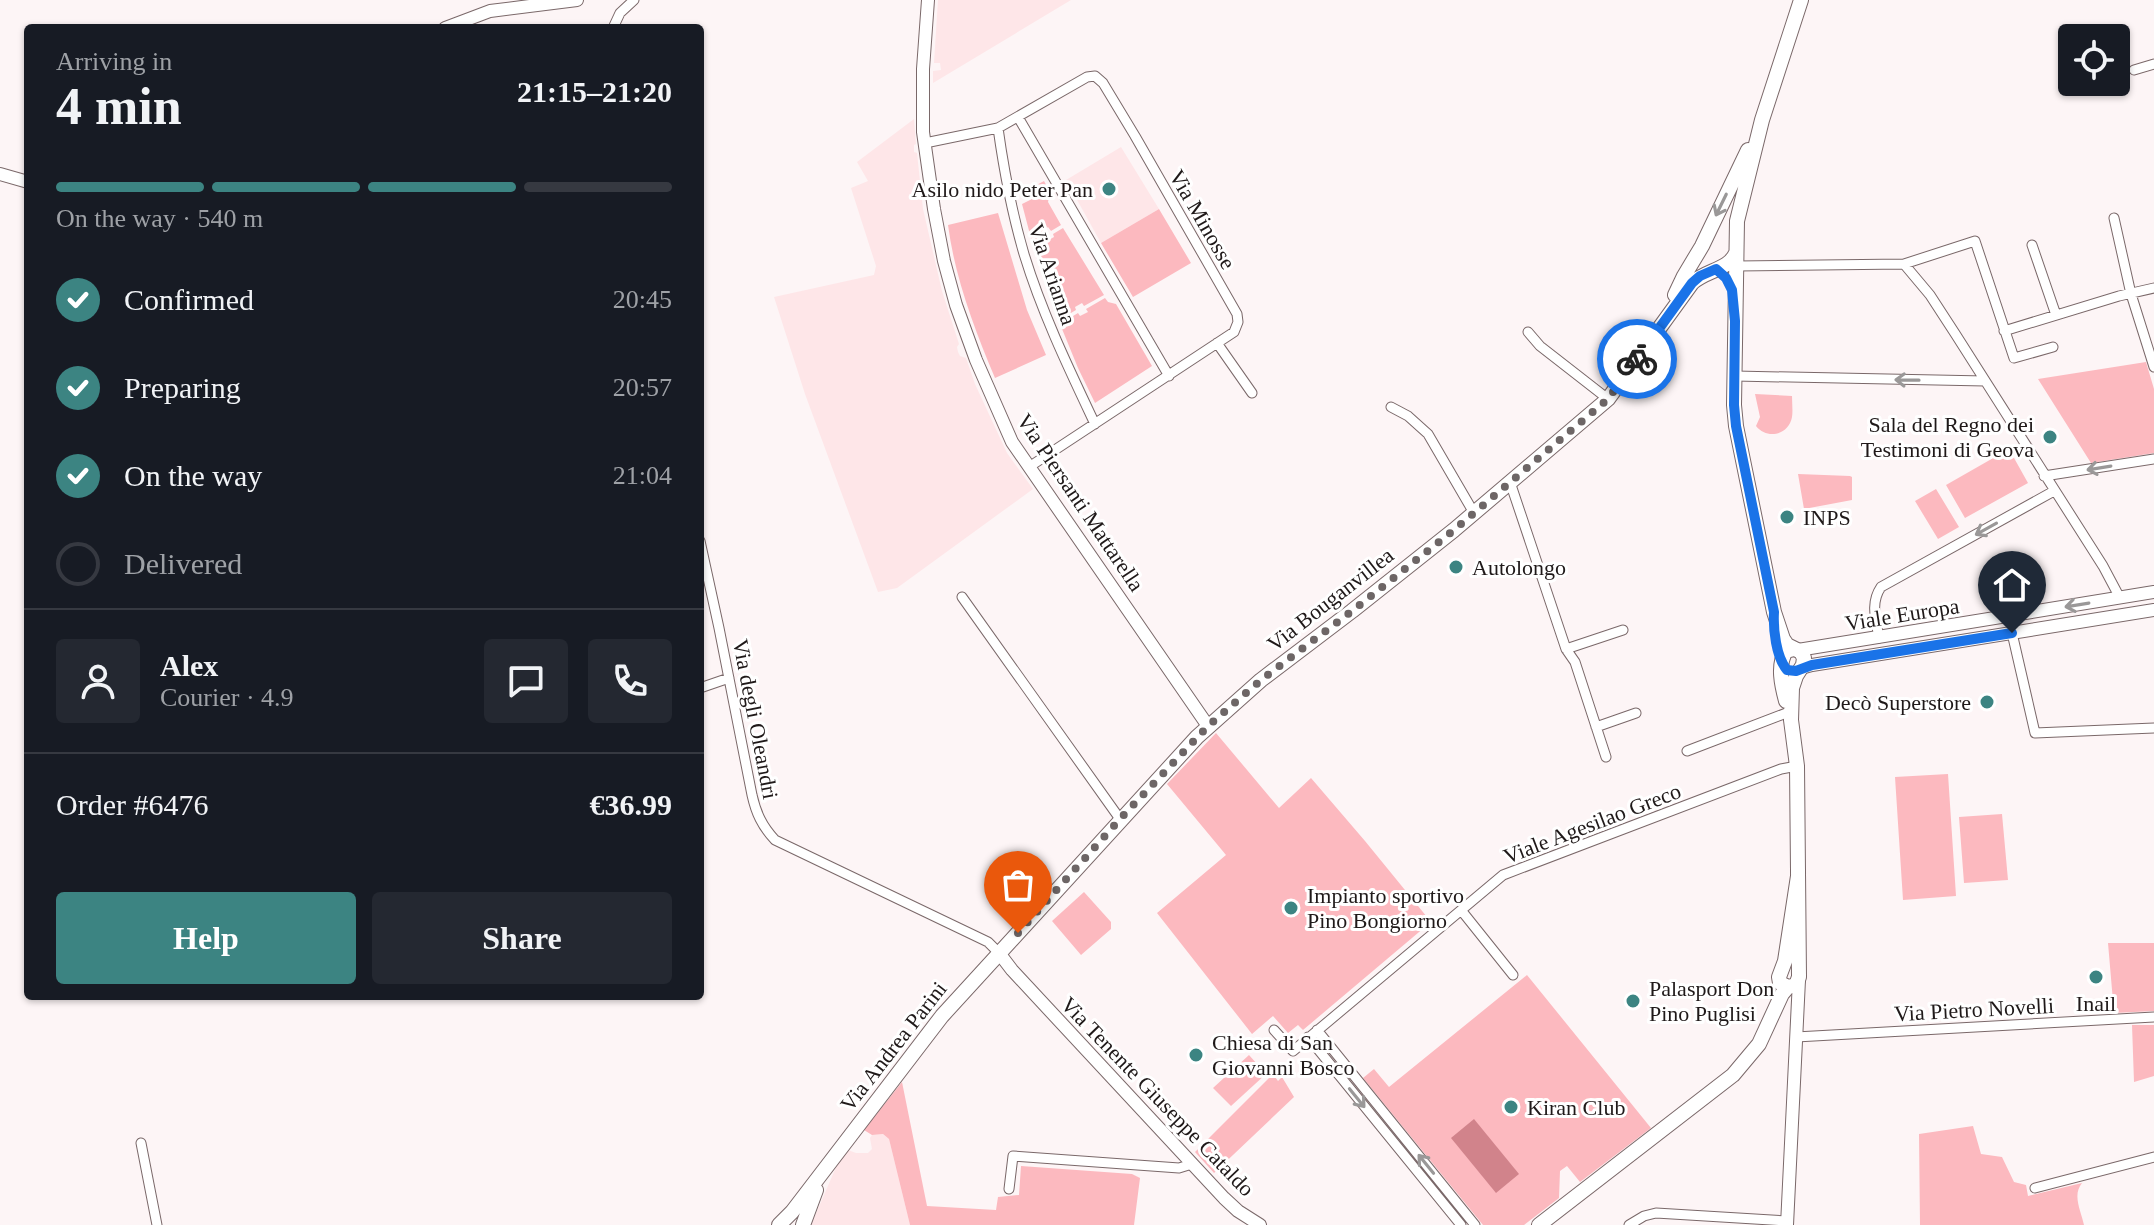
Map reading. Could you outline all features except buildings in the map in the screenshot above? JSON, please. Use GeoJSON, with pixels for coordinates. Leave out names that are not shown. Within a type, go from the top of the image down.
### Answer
{"type":"FeatureCollection","features":[{"type":"Feature","properties":{"kind":"main road"},"geometry":{"type":"LineString","coordinates":[[1539,1225],[1733,1075],[1759,1044],[1789,980],[1798,876],[1797,766],[1784,694],[1789,655],[1774,612],[1736,426],[1735,321],[1739,210],[1762,120],[1801,0]]}},
{"type":"Feature","properties":{"kind":"main road"},"geometry":{"type":"LineString","coordinates":[[1661,324],[1704,243],[1762,120]]}},
{"type":"Feature","properties":{"kind":"main road"},"geometry":{"type":"LineString","coordinates":[[1661,324],[1692,283],[1716,267],[1731,263],[1736,255],[1733,239],[1723,233],[1715,233],[1704,243]]}},
{"type":"Feature","properties":{"kind":"main road"},"geometry":{"type":"LineString","coordinates":[[1704,243],[1705,260],[1716,267],[1729,283],[1735,321]]}},
{"type":"Feature","properties":{"kind":"main road","name":"Via Bouganvillea"},"geometry":{"type":"LineString","coordinates":[[999,953],[1208,726],[1261,680],[1474,513],[1608,399],[1661,324]]}},
{"type":"Feature","properties":{"kind":"main road"},"geometry":{"type":"LineString","coordinates":[[1789,655],[1804,658],[1792,688],[1790,716]]}},
{"type":"Feature","properties":{"kind":"main road","name":"Via Andrea Parini"},"geometry":{"type":"LineString","coordinates":[[779,1225],[942,1016],[999,953]]}},
{"type":"Feature","properties":{"kind":"main road"},"geometry":{"type":"LineString","coordinates":[[803,1225],[824,1171]]}},
{"type":"Feature","properties":{"kind":"street"},"geometry":{"type":"LineString","coordinates":[[456,24],[490,11],[577,0]]}},
{"type":"Feature","properties":{"kind":"street"},"geometry":{"type":"LineString","coordinates":[[615,24],[620,13],[634,0]]}},
{"type":"Feature","properties":{"kind":"street","name":"Via Piersanti Mattarella"},"geometry":{"type":"LineString","coordinates":[[928,0],[923,132],[934,209],[956,305],[1012,442],[1208,726]]}},
{"type":"Feature","properties":{"kind":"street"},"geometry":{"type":"LineString","coordinates":[[2134,70],[2154,64]]}},
{"type":"Feature","properties":{"kind":"street","name":"Via Minosse"},"geometry":{"type":"LineString","coordinates":[[925,143],[998,128],[1087,77],[1095,76],[1135,136],[1237,314],[1234,332],[1029,467]]}},
{"type":"Feature","properties":{"kind":"street","name":"Via Arianna"},"geometry":{"type":"LineString","coordinates":[[1018,117],[1169,376]]}},
{"type":"Feature","properties":{"kind":"street","name":"Via Arianna"},"geometry":{"type":"LineString","coordinates":[[998,128],[1003,164],[1025,255],[1046,315],[1095,424]]}},
{"type":"Feature","properties":{"kind":"street"},"geometry":{"type":"LineString","coordinates":[[0,174],[24,181]]}},
{"type":"Feature","properties":{"kind":"street"},"geometry":{"type":"LineString","coordinates":[[2114,218],[2131,294],[2154,364]]}},
{"type":"Feature","properties":{"kind":"street"},"geometry":{"type":"LineString","coordinates":[[1736,255],[1904,264],[1975,241],[2014,358],[2053,347]]}},
{"type":"Feature","properties":{"kind":"street"},"geometry":{"type":"LineString","coordinates":[[2032,245],[2056,315]]}},
{"type":"Feature","properties":{"kind":"street"},"geometry":{"type":"LineString","coordinates":[[1904,264],[1930,295],[2103,566],[2120,598]]}},
{"type":"Feature","properties":{"kind":"street"},"geometry":{"type":"LineString","coordinates":[[2004,331],[2154,288]]}},
{"type":"Feature","properties":{"kind":"street"},"geometry":{"type":"LineString","coordinates":[[1528,332],[1540,346],[1608,399]]}},
{"type":"Feature","properties":{"kind":"street"},"geometry":{"type":"LineString","coordinates":[[1217,343],[1252,393]]}},
{"type":"Feature","properties":{"kind":"street"},"geometry":{"type":"LineString","coordinates":[[1735,376],[1985,381]]}},
{"type":"Feature","properties":{"kind":"street"},"geometry":{"type":"LineString","coordinates":[[1391,407],[1408,416],[1428,434],[1474,513]]}},
{"type":"Feature","properties":{"kind":"street"},"geometry":{"type":"LineString","coordinates":[[2044,476],[2154,459]]}},
{"type":"Feature","properties":{"kind":"street"},"geometry":{"type":"LineString","coordinates":[[1510,482],[1606,757]]}},
{"type":"Feature","properties":{"kind":"street"},"geometry":{"type":"LineString","coordinates":[[1879,638],[1874,605],[1875,595],[1881,587],[2054,491]]}},
{"type":"Feature","properties":{"kind":"street","name":"Via degli Oleandri"},"geometry":{"type":"LineString","coordinates":[[704,560],[757,814],[763,826],[782,844],[988,942],[999,953]]}},
{"type":"Feature","properties":{"kind":"street","name":"Viale Europa"},"geometry":{"type":"LineString","coordinates":[[1789,655],[2154,592]]}},
{"type":"Feature","properties":{"kind":"street"},"geometry":{"type":"LineString","coordinates":[[962,597],[1120,819]]}},
{"type":"Feature","properties":{"kind":"street","name":"Viale Europa"},"geometry":{"type":"LineString","coordinates":[[1800,669],[1827,662],[2154,610]]}},
{"type":"Feature","properties":{"kind":"street"},"geometry":{"type":"LineString","coordinates":[[1566,649],[1623,630]]}},
{"type":"Feature","properties":{"kind":"street"},"geometry":{"type":"LineString","coordinates":[[2012,633],[2035,733],[2154,728]]}},
{"type":"Feature","properties":{"kind":"street"},"geometry":{"type":"LineString","coordinates":[[704,687],[729,678]]}},
{"type":"Feature","properties":{"kind":"street"},"geometry":{"type":"LineString","coordinates":[[1596,727],[1636,713]]}},
{"type":"Feature","properties":{"kind":"street"},"geometry":{"type":"LineString","coordinates":[[1687,751],[1790,716]]}},
{"type":"Feature","properties":{"kind":"street","name":"Viale Agesilao Greco"},"geometry":{"type":"LineString","coordinates":[[1313,1034],[1503,875],[1781,769],[1797,766]]}},
{"type":"Feature","properties":{"kind":"street"},"geometry":{"type":"LineString","coordinates":[[1461,910],[1513,975]]}},
{"type":"Feature","properties":{"kind":"street","name":"Via Tenente Giuseppe Cataldo"},"geometry":{"type":"LineString","coordinates":[[999,953],[1192,1164],[1231,1205],[1254,1223]]}},
{"type":"Feature","properties":{"kind":"street"},"geometry":{"type":"LineString","coordinates":[[1629,1225],[1656,1213],[1713,1221],[1787,1223],[1797,1008],[1789,980]]}},
{"type":"Feature","properties":{"kind":"street","name":"Via Pietro Novelli"},"geometry":{"type":"LineString","coordinates":[[1796,1037],[2154,1017]]}},
{"type":"Feature","properties":{"kind":"street"},"geometry":{"type":"LineString","coordinates":[[1274,1030],[1293,1051],[1313,1034]]}},
{"type":"Feature","properties":{"kind":"street"},"geometry":{"type":"LineString","coordinates":[[1313,1034],[1461,1225]]}},
{"type":"Feature","properties":{"kind":"street"},"geometry":{"type":"LineString","coordinates":[[1313,1034],[1475,1225]]}},
{"type":"Feature","properties":{"kind":"street"},"geometry":{"type":"LineString","coordinates":[[141,1143],[157,1225]]}},
{"type":"Feature","properties":{"kind":"street"},"geometry":{"type":"LineString","coordinates":[[1009,1189],[1013,1156],[1179,1168],[1192,1164]]}},
{"type":"Feature","properties":{"kind":"street"},"geometry":{"type":"LineString","coordinates":[[2035,1188],[2154,1157]]}},
{"type":"Feature","properties":{"kind":"shaded area"},"geometry":{"type":"Polygon","coordinates":[[[938,0],[1071,0],[933,83],[933,71],[941,70],[940,63],[934,63],[938,0]]]}},
{"type":"Feature","properties":{"kind":"shaded area"},"geometry":{"type":"Polygon","coordinates":[[[914,119],[914,152],[917,153],[923,209],[942,291],[959,344],[958,352],[966,358],[1007,453],[1033,489],[897,588],[878,592],[805,394],[774,297],[874,275],[876,266],[851,188],[868,181],[857,162],[914,119]]]}},
{"type":"Feature","properties":{"kind":"shaded area","name":"Asilo nido Peter Pan"},"geometry":{"type":"Polygon","coordinates":[[[1121,147],[1159,209],[1101,243],[1066,180],[1121,147]]]}},
{"type":"Feature","properties":{"kind":"shaded area"},"geometry":{"type":"Polygon","coordinates":[[[1044,181],[1050,192],[1048,202],[1061,225],[1051,231],[1048,227],[1041,232],[1043,235],[1032,242],[1022,204],[1036,197],[1031,188],[1044,181]]]}},
{"type":"Feature","properties":{"kind":"shaded area"},"geometry":{"type":"Polygon","coordinates":[[[1159,209],[1191,263],[1133,297],[1101,243],[1159,209]]]}},
{"type":"Feature","properties":{"kind":"shaded area"},"geometry":{"type":"Polygon","coordinates":[[[998,213],[1027,310],[1046,355],[995,378],[966,303],[948,225],[998,213]]]}},
{"type":"Feature","properties":{"kind":"shaded area"},"geometry":{"type":"Polygon","coordinates":[[[1063,228],[1104,295],[1084,306],[1082,303],[1059,320],[1032,245],[1045,239],[1047,241],[1063,228]]]}},
{"type":"Feature","properties":{"kind":"shaded area"},"geometry":{"type":"Polygon","coordinates":[[[1105,298],[1116,304],[1152,366],[1095,403],[1060,324],[1078,313],[1080,316],[1088,312],[1086,309],[1105,298]]]}},
{"type":"Feature","properties":{"kind":"shaded area"},"geometry":{"type":"Polygon","coordinates":[[[2146,362],[2154,389],[2154,453],[2091,463],[2038,379],[2146,362]]]}},
{"type":"Feature","properties":{"kind":"shaded area"},"geometry":{"type":"Polygon","coordinates":[[[1755,394],[1792,396],[1792,417],[1787,428],[1771,434],[1756,426],[1760,417],[1755,394]]]}},
{"type":"Feature","properties":{"kind":"shaded area"},"geometry":{"type":"Polygon","coordinates":[[[2009,449],[2028,483],[1965,518],[1946,485],[2009,449]]]}},
{"type":"Feature","properties":{"kind":"shaded area"},"geometry":{"type":"Polygon","coordinates":[[[1798,474],[1850,476],[1852,500],[1804,509],[1798,474]]]}},
{"type":"Feature","properties":{"kind":"shaded area"},"geometry":{"type":"Polygon","coordinates":[[[1936,489],[1959,527],[1938,539],[1915,501],[1936,489]]]}},
{"type":"Feature","properties":{"kind":"shaded area","name":"Impianto sportivo Pino Bongiorno"},"geometry":{"type":"Polygon","coordinates":[[[1216,733],[1279,808],[1311,778],[1427,917],[1421,923],[1425,927],[1303,1030],[1298,1025],[1288,1033],[1273,1016],[1252,1034],[1157,913],[1226,855],[1167,784],[1216,733]]]}},
{"type":"Feature","properties":{"kind":"shaded area"},"geometry":{"type":"Polygon","coordinates":[[[1948,774],[1956,896],[1903,900],[1895,777],[1948,774]]]}},
{"type":"Feature","properties":{"kind":"shaded area"},"geometry":{"type":"Polygon","coordinates":[[[2002,814],[2008,880],[1964,883],[1959,817],[2002,814]]]}},
{"type":"Feature","properties":{"kind":"shaded area"},"geometry":{"type":"Polygon","coordinates":[[[1084,892],[1111,922],[1111,929],[1081,955],[1052,921],[1084,892]]]}},
{"type":"Feature","properties":{"kind":"shaded area"},"geometry":{"type":"Polygon","coordinates":[[[2108,943],[2154,943],[2154,1011],[2114,1013],[2108,943]]]}},
{"type":"Feature","properties":{"kind":"shaded area","name":"Kiran Club"},"geometry":{"type":"Polygon","coordinates":[[[1527,975],[1651,1128],[1580,1182],[1567,1166],[1560,1171],[1559,1198],[1524,1225],[1483,1225],[1363,1078],[1374,1069],[1389,1087],[1527,975]]]}},
{"type":"Feature","properties":{"kind":"shaded area"},"geometry":{"type":"Polygon","coordinates":[[[2132,1025],[2154,1025],[2154,1076],[2134,1082],[2132,1025]]]}},
{"type":"Feature","properties":{"kind":"shaded area"},"geometry":{"type":"Polygon","coordinates":[[[1249,1055],[1266,1074],[1231,1106],[1213,1088],[1249,1055]]]}},
{"type":"Feature","properties":{"kind":"shaded area"},"geometry":{"type":"Polygon","coordinates":[[[1273,1074],[1278,1081],[1282,1077],[1294,1097],[1214,1173],[1195,1152],[1273,1074]]]}},
{"type":"Feature","properties":{"kind":"shaded area"},"geometry":{"type":"Polygon","coordinates":[[[902,1082],[927,1206],[996,1210],[998,1197],[1019,1195],[1021,1166],[1132,1174],[1140,1178],[1134,1225],[910,1225],[889,1139],[883,1134],[872,1135],[864,1130],[902,1082]]]}},
{"type":"Feature","properties":{"kind":"shaded area"},"geometry":{"type":"Polygon","coordinates":[[[1474,1119],[1519,1174],[1496,1193],[1451,1138],[1474,1119]]]}},
{"type":"Feature","properties":{"kind":"shaded area"},"geometry":{"type":"Polygon","coordinates":[[[1973,1126],[1981,1154],[2002,1157],[2014,1182],[2026,1185],[2028,1196],[2082,1183],[2077,1198],[2084,1225],[1920,1225],[1919,1134],[1973,1126]]]}},
{"type":"Feature","properties":{"kind":"shaded area"},"geometry":{"type":"Polygon","coordinates":[[[883,1134],[889,1139],[910,1225],[811,1225],[837,1165],[848,1150],[868,1153],[872,1149],[872,1135],[883,1134]]]}},
{"type":"Feature","properties":{"kind":"way so far"},"geometry":{"type":"LineString","coordinates":[[1018,933],[1208,726],[1261,680],[1454,530],[1608,399],[1637,359]]}},
{"type":"Feature","properties":{"kind":"place","name":"Asilo nido Peter Pan"},"geometry":{"type":"Point","coordinates":[1109,189]}},
{"type":"Feature","properties":{"kind":"place","name":"Sala del Regno dei Testimoni di Geova"},"geometry":{"type":"Point","coordinates":[2050,437]}},
{"type":"Feature","properties":{"kind":"place","name":"INPS"},"geometry":{"type":"Point","coordinates":[1787,517]}},
{"type":"Feature","properties":{"kind":"place","name":"Autolongo"},"geometry":{"type":"Point","coordinates":[1456,567]}},
{"type":"Feature","properties":{"kind":"place","name":"Decò Superstore"},"geometry":{"type":"Point","coordinates":[1987,702]}},
{"type":"Feature","properties":{"kind":"place","name":"Impianto sportivo Pino Bongiorno"},"geometry":{"type":"Point","coordinates":[1291,908]}},
{"type":"Feature","properties":{"kind":"place","name":"Inail"},"geometry":{"type":"Point","coordinates":[2096,977]}},
{"type":"Feature","properties":{"kind":"place","name":"Palasport Don Pino Puglisi"},"geometry":{"type":"Point","coordinates":[1633,1001]}},
{"type":"Feature","properties":{"kind":"place","name":"Chiesa di San Giovanni Bosco"},"geometry":{"type":"Point","coordinates":[1196,1055]}},
{"type":"Feature","properties":{"kind":"place","name":"Kiran Club"},"geometry":{"type":"Point","coordinates":[1511,1107]}},
{"type":"Feature","properties":{"kind":"route"},"geometry":{"type":"LineString","coordinates":[[1637,359],[1692,283],[1716,269],[1726,278],[1732,290],[1735,321],[1736,426],[1774,612],[1775,643],[1787,670],[1796,671],[1812,665],[2012,633]]}}]}
